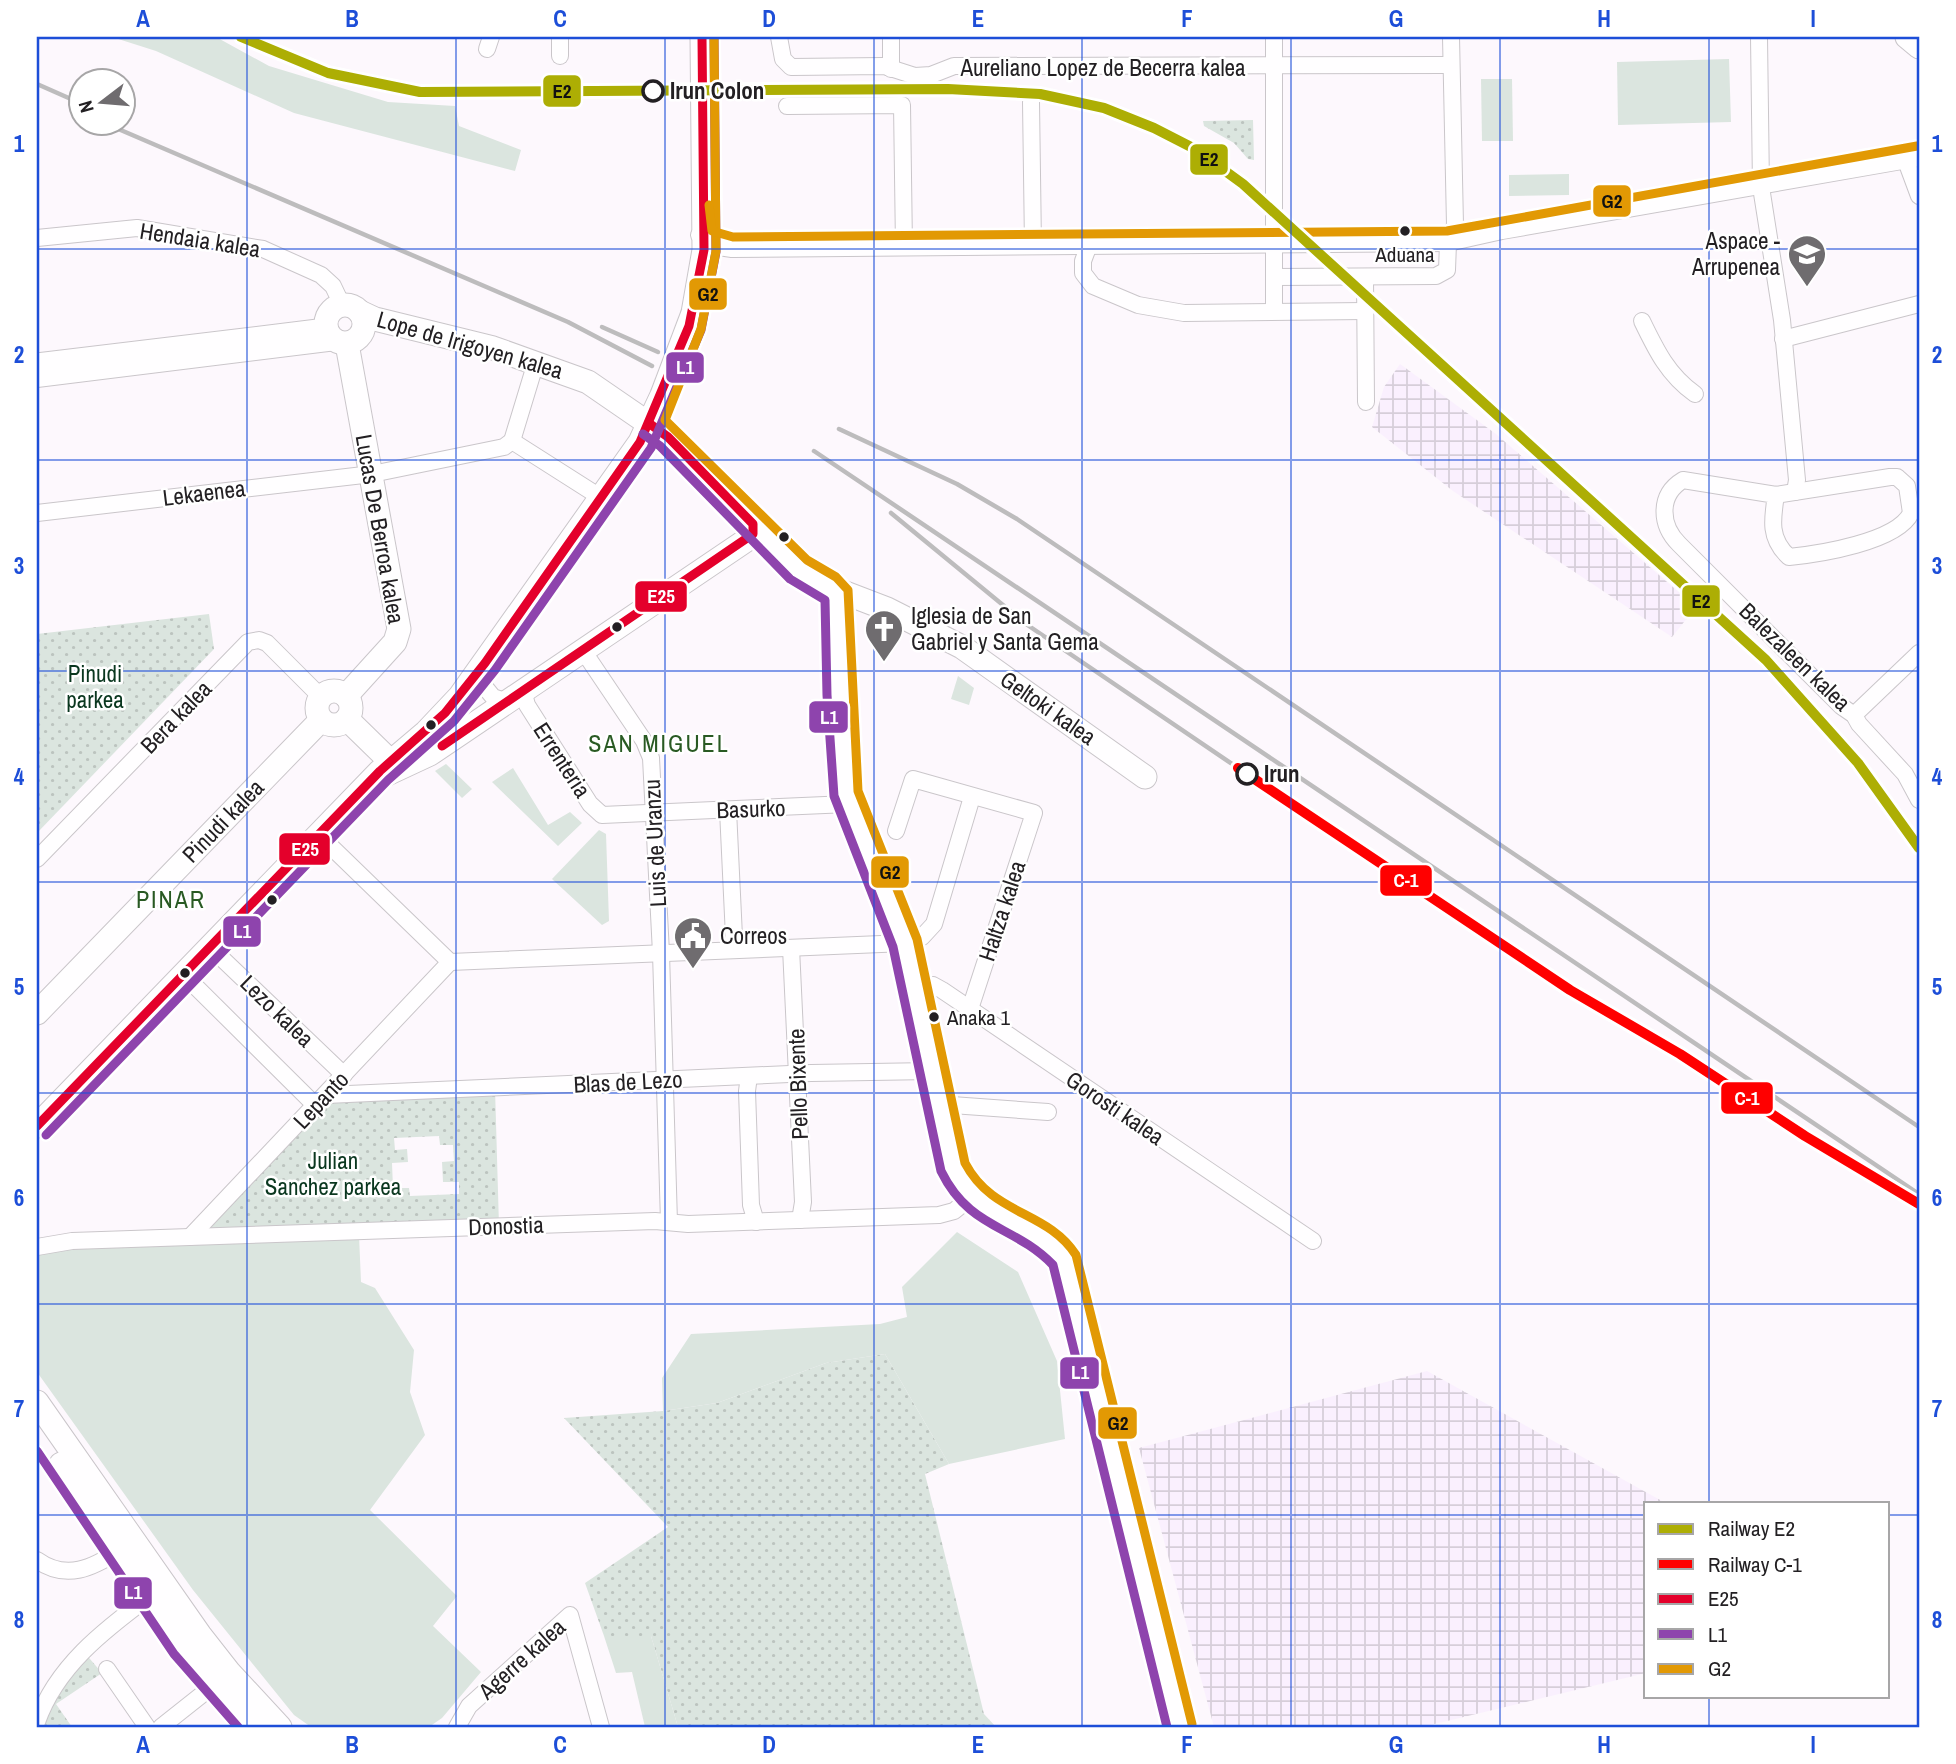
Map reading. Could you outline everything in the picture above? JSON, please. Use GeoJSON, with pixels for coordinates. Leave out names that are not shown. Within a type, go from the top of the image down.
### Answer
{"type":"FeatureCollection","features":[{"type":"Feature","properties":{"kind":"street"},"geometry":{"type":"LineString","coordinates":[[560,37],[560,56]]}},
{"type":"Feature","properties":{"kind":"street"},"geometry":{"type":"LineString","coordinates":[[695,37],[702,240]]}},
{"type":"Feature","properties":{"kind":"street"},"geometry":{"type":"LineString","coordinates":[[693,313],[702,240],[702,37]]}},
{"type":"Feature","properties":{"kind":"street","name":"Aureliano Lopez de Becerra kalea"},"geometry":{"type":"LineString","coordinates":[[779,37],[783,59],[791,67],[895,70],[908,76],[931,75],[954,66],[1272,68],[1451,65]]}},
{"type":"Feature","properties":{"kind":"street"},"geometry":{"type":"LineString","coordinates":[[891,37],[895,70]]}},
{"type":"Feature","properties":{"kind":"street"},"geometry":{"type":"LineString","coordinates":[[1274,37],[1274,310]]}},
{"type":"Feature","properties":{"kind":"street"},"geometry":{"type":"LineString","coordinates":[[1275,277],[1436,276],[1447,270],[1448,243],[1455,225],[1451,37]]}},
{"type":"Feature","properties":{"kind":"street"},"geometry":{"type":"LineString","coordinates":[[1759,37],[1761,187],[1783,339],[1797,480],[1795,492]]}},
{"type":"Feature","properties":{"kind":"street"},"geometry":{"type":"LineString","coordinates":[[1907,37],[1919,47]]}},
{"type":"Feature","properties":{"kind":"street"},"geometry":{"type":"LineString","coordinates":[[1031,102],[1033,246]]}},
{"type":"Feature","properties":{"kind":"street"},"geometry":{"type":"LineString","coordinates":[[787,106],[902,105],[904,247]]}},
{"type":"Feature","properties":{"kind":"street"},"geometry":{"type":"LineString","coordinates":[[702,240],[712,246],[733,249],[1448,243],[1502,230],[1913,160],[1919,196]]}},
{"type":"Feature","properties":{"kind":"street","name":"Hendaia kalea"},"geometry":{"type":"LineString","coordinates":[[37,238],[137,228],[263,249],[321,275],[351,309]]}},
{"type":"Feature","properties":{"kind":"street"},"geometry":{"type":"LineString","coordinates":[[1089,245],[1083,261],[1083,273],[1093,286],[1138,305],[1184,313],[1365,311]]}},
{"type":"Feature","properties":{"kind":"street"},"geometry":{"type":"LineString","coordinates":[[37,1126],[390,761],[445,713],[485,663],[600,497],[652,434],[662,395],[693,313],[703,296],[712,260],[721,252],[733,249]]}},
{"type":"Feature","properties":{"kind":"street"},"geometry":{"type":"LineString","coordinates":[[1365,278],[1366,402]]}},
{"type":"Feature","properties":{"kind":"street"},"geometry":{"type":"LineString","coordinates":[[1783,339],[1919,304]]}},
{"type":"Feature","properties":{"kind":"street"},"geometry":{"type":"LineString","coordinates":[[37,365],[360,336],[364,320],[351,309],[327,317],[336,338]]}},
{"type":"Feature","properties":{"kind":"street","name":"Lope de Irigoyen kalea"},"geometry":{"type":"LineString","coordinates":[[351,309],[374,320],[493,348],[583,379],[652,434]]}},
{"type":"Feature","properties":{"kind":"street"},"geometry":{"type":"LineString","coordinates":[[1642,321],[1658,356],[1680,383],[1695,394]]}},
{"type":"Feature","properties":{"kind":"street"},"geometry":{"type":"LineString","coordinates":[[37,379],[327,345],[336,338]]}},
{"type":"Feature","properties":{"kind":"street","name":"Lucas De Berroa kalea"},"geometry":{"type":"LineString","coordinates":[[336,338],[372,474],[399,629],[396,642],[346,707]]}},
{"type":"Feature","properties":{"kind":"street"},"geometry":{"type":"LineString","coordinates":[[536,362],[512,441],[600,497]]}},
{"type":"Feature","properties":{"kind":"street","name":"Geltoki kalea"},"geometry":{"type":"LineString","coordinates":[[652,434],[757,533],[837,594],[932,629],[962,647],[1145,777]]}},
{"type":"Feature","properties":{"kind":"street","name":"Lekaenea"},"geometry":{"type":"LineString","coordinates":[[37,513],[372,474],[504,447],[512,441]]}},
{"type":"Feature","properties":{"kind":"street"},"geometry":{"type":"LineString","coordinates":[[1897,477],[1907,486],[1911,513],[1901,526],[1884,534],[1819,554],[1789,557],[1777,546],[1773,532],[1776,495],[1795,492],[1897,477]]}},
{"type":"Feature","properties":{"kind":"street","name":"Balezaleen kalea"},"geometry":{"type":"LineString","coordinates":[[1776,495],[1683,480],[1667,496],[1664,517],[1671,536],[1841,706],[1854,715],[1858,724],[1905,774],[1919,800]]}},
{"type":"Feature","properties":{"kind":"street"},"geometry":{"type":"LineString","coordinates":[[370,782],[414,763],[467,730],[757,533]]}},
{"type":"Feature","properties":{"kind":"street"},"geometry":{"type":"LineString","coordinates":[[837,594],[847,608],[837,633]]}},
{"type":"Feature","properties":{"kind":"street"},"geometry":{"type":"LineString","coordinates":[[837,594],[842,753],[848,804],[905,943],[953,1167],[970,1198],[982,1208],[1054,1246],[1063,1259],[1180,1727]]}},
{"type":"Feature","properties":{"kind":"street","name":"Bera kalea"},"geometry":{"type":"LineString","coordinates":[[37,859],[248,642],[267,643],[321,708]]}},
{"type":"Feature","properties":{"kind":"street","name":"Luis de Uranzu"},"geometry":{"type":"LineString","coordinates":[[584,652],[645,741],[651,758],[665,1082],[662,1221]]}},
{"type":"Feature","properties":{"kind":"street"},"geometry":{"type":"LineString","coordinates":[[1854,715],[1919,653]]}},
{"type":"Feature","properties":{"kind":"street"},"geometry":{"type":"LineString","coordinates":[[485,663],[484,686],[493,697],[516,696]]}},
{"type":"Feature","properties":{"kind":"street"},"geometry":{"type":"LineString","coordinates":[[321,708],[332,691],[390,761]]}},
{"type":"Feature","properties":{"kind":"street","name":"Errenteria"},"geometry":{"type":"LineString","coordinates":[[516,696],[527,705],[597,811],[610,817],[654,814]]}},
{"type":"Feature","properties":{"kind":"street","name":"Pinudi kalea"},"geometry":{"type":"LineString","coordinates":[[37,1013],[321,708]]}},
{"type":"Feature","properties":{"kind":"street"},"geometry":{"type":"LineString","coordinates":[[390,761],[411,757],[453,732],[467,730]]}},
{"type":"Feature","properties":{"kind":"street"},"geometry":{"type":"LineString","coordinates":[[319,835],[450,962],[905,943],[922,937],[934,924],[972,797],[913,779],[895,831]]}},
{"type":"Feature","properties":{"kind":"street","name":"Haltza kalea"},"geometry":{"type":"LineString","coordinates":[[970,1009],[1034,813],[972,797]]}},
{"type":"Feature","properties":{"kind":"street","name":"Basurko"},"geometry":{"type":"LineString","coordinates":[[654,814],[848,804]]}},
{"type":"Feature","properties":{"kind":"street"},"geometry":{"type":"LineString","coordinates":[[728,810],[734,937],[729,950]]}},
{"type":"Feature","properties":{"kind":"street","name":"Lezo kalea"},"geometry":{"type":"LineString","coordinates":[[211,947],[344,1075]]}},
{"type":"Feature","properties":{"kind":"street","name":"Pello Bixente"},"geometry":{"type":"LineString","coordinates":[[791,948],[803,1202],[800,1220]]}},
{"type":"Feature","properties":{"kind":"street","name":"Lepanto"},"geometry":{"type":"LineString","coordinates":[[190,1237],[450,962]]}},
{"type":"Feature","properties":{"kind":"street","name":"Lezo kalea"},"geometry":{"type":"LineString","coordinates":[[184,975],[321,1100]]}},
{"type":"Feature","properties":{"kind":"street","name":"Gorosti kalea"},"geometry":{"type":"LineString","coordinates":[[914,988],[933,985],[1313,1241]]}},
{"type":"Feature","properties":{"kind":"street","name":"Blas de Lezo"},"geometry":{"type":"LineString","coordinates":[[321,1100],[798,1073],[931,1071]]}},
{"type":"Feature","properties":{"kind":"street"},"geometry":{"type":"LineString","coordinates":[[749,1076],[747,1091],[751,1205],[756,1222]]}},
{"type":"Feature","properties":{"kind":"street"},"geometry":{"type":"LineString","coordinates":[[938,1104],[1048,1112]]}},
{"type":"Feature","properties":{"kind":"street","name":"Donostia"},"geometry":{"type":"LineString","coordinates":[[37,1247],[72,1241],[662,1221],[756,1222],[939,1215],[954,1211],[970,1198]]}},
{"type":"Feature","properties":{"kind":"street"},"geometry":{"type":"LineString","coordinates":[[37,1402],[200,1635],[229,1672],[281,1727]]}},
{"type":"Feature","properties":{"kind":"street"},"geometry":{"type":"LineString","coordinates":[[37,1430],[214,1685],[254,1727]]}},
{"type":"Feature","properties":{"kind":"street"},"geometry":{"type":"LineString","coordinates":[[37,1560],[60,1570],[82,1570],[96,1566],[120,1550]]}},
{"type":"Feature","properties":{"kind":"street"},"geometry":{"type":"LineString","coordinates":[[37,1723],[47,1696],[64,1670],[150,1596]]}},
{"type":"Feature","properties":{"kind":"street","name":"Agerre kalea"},"geometry":{"type":"LineString","coordinates":[[457,1727],[469,1706],[570,1615],[601,1727]]}},
{"type":"Feature","properties":{"kind":"street"},"geometry":{"type":"LineString","coordinates":[[107,1669],[147,1727]]}},
{"type":"Feature","properties":{"kind":"street"},"geometry":{"type":"LineString","coordinates":[[161,1727],[214,1685]]}},
{"type":"Feature","properties":{"kind":"shaded area"},"geometry":{"type":"Polygon","coordinates":[[[1400,364],[1496,434],[1696,607],[1672,637],[1453,491],[1372,427],[1384,387],[1400,364]]]}},
{"type":"Feature","properties":{"kind":"shaded area"},"geometry":{"type":"Polygon","coordinates":[[[1427,1371],[1662,1501],[1644,1502],[1644,1673],[1422,1727],[1214,1727],[1139,1448],[1427,1371]]]}},
{"type":"Feature","properties":{"kind":"green space"},"geometry":{"type":"Polygon","coordinates":[[[112,37],[216,37],[269,66],[388,102],[455,106],[459,126],[521,150],[515,171],[294,113],[156,51],[112,37]]]}},
{"type":"Feature","properties":{"kind":"green space"},"geometry":{"type":"Polygon","coordinates":[[[1729,59],[1731,122],[1618,125],[1617,62],[1729,59]]]}},
{"type":"Feature","properties":{"kind":"green space"},"geometry":{"type":"Polygon","coordinates":[[[1481,79],[1512,79],[1513,141],[1482,141],[1481,79]]]}},
{"type":"Feature","properties":{"kind":"green space"},"geometry":{"type":"Polygon","coordinates":[[[1253,120],[1254,160],[1248,159],[1234,143],[1204,126],[1203,121],[1253,120]]]}},
{"type":"Feature","properties":{"kind":"green space"},"geometry":{"type":"Polygon","coordinates":[[[1569,174],[1569,195],[1509,196],[1509,175],[1569,174]]]}},
{"type":"Feature","properties":{"kind":"green space","name":"Pinudi parkea"},"geometry":{"type":"Polygon","coordinates":[[[209,614],[214,649],[37,833],[37,634],[209,614]]]}},
{"type":"Feature","properties":{"kind":"green space"},"geometry":{"type":"Polygon","coordinates":[[[958,676],[974,688],[969,705],[951,699],[958,676]]]}},
{"type":"Feature","properties":{"kind":"green space"},"geometry":{"type":"Polygon","coordinates":[[[446,764],[472,789],[462,798],[435,771],[446,764]]]}},
{"type":"Feature","properties":{"kind":"green space"},"geometry":{"type":"Polygon","coordinates":[[[513,768],[548,825],[570,812],[582,823],[558,846],[492,782],[513,768]]]}},
{"type":"Feature","properties":{"kind":"green space"},"geometry":{"type":"Polygon","coordinates":[[[599,830],[606,834],[609,921],[602,925],[552,879],[599,830]]]}},
{"type":"Feature","properties":{"kind":"green space","name":"Julian Sanchez parkea"},"geometry":{"type":"Polygon","coordinates":[[[495,1088],[499,1226],[190,1237],[326,1095],[495,1088]],[[439,1136],[394,1138],[395,1150],[407,1149],[408,1162],[392,1163],[393,1188],[409,1188],[410,1196],[459,1194],[459,1182],[443,1182],[442,1162],[454,1161],[453,1145],[440,1145],[439,1136]]]}},
{"type":"Feature","properties":{"kind":"green space"},"geometry":{"type":"Polygon","coordinates":[[[957,1232],[1018,1272],[1057,1361],[1065,1439],[949,1464],[885,1354],[826,1363],[717,1403],[663,1411],[662,1378],[691,1334],[880,1324],[907,1317],[902,1287],[957,1232]]]}},
{"type":"Feature","properties":{"kind":"green space"},"geometry":{"type":"Polygon","coordinates":[[[359,1235],[361,1282],[375,1288],[414,1350],[410,1392],[425,1435],[370,1510],[457,1596],[433,1626],[481,1672],[442,1718],[429,1727],[311,1727],[294,1715],[193,1590],[37,1372],[37,1246],[359,1235]]]}},
{"type":"Feature","properties":{"kind":"green space"},"geometry":{"type":"Polygon","coordinates":[[[885,1354],[949,1464],[925,1474],[984,1714],[996,1727],[678,1727],[651,1636],[604,1636],[585,1583],[668,1527],[564,1418],[663,1411],[717,1403],[826,1363],[885,1354]]]}},
{"type":"Feature","properties":{"kind":"green space"},"geometry":{"type":"Polygon","coordinates":[[[604,1636],[651,1636],[678,1727],[645,1727],[632,1672],[616,1673],[604,1636]]]}},
{"type":"Feature","properties":{"kind":"green space"},"geometry":{"type":"Polygon","coordinates":[[[84,1652],[102,1673],[56,1704],[72,1727],[37,1727],[84,1652]]]}},
{"type":"Feature","properties":{"kind":"railway"},"geometry":{"type":"LineString","coordinates":[[37,84],[66,97]]}},
{"type":"Feature","properties":{"kind":"railway"},"geometry":{"type":"LineString","coordinates":[[135,136],[568,322],[652,366]]}},
{"type":"Feature","properties":{"kind":"railway"},"geometry":{"type":"LineString","coordinates":[[602,327],[658,352]]}},
{"type":"Feature","properties":{"kind":"railway"},"geometry":{"type":"LineString","coordinates":[[839,429],[957,484],[1017,519],[1919,1127]]}},
{"type":"Feature","properties":{"kind":"railway"},"geometry":{"type":"LineString","coordinates":[[814,451],[1919,1194]]}},
{"type":"Feature","properties":{"kind":"railway"},"geometry":{"type":"LineString","coordinates":[[891,513],[1026,624],[1238,768]]}},
{"type":"Feature","properties":{"kind":"rail line","name":"E2"},"geometry":{"type":"LineString","coordinates":[[241,37],[328,73],[420,92],[948,89],[1040,94],[1104,108],[1154,128],[1195,149],[1243,184],[1766,660],[1858,763],[1919,848]]}},
{"type":"Feature","properties":{"kind":"rail line","name":"C-1"},"geometry":{"type":"LineString","coordinates":[[1238,768],[1570,990],[1680,1054],[1805,1136],[1919,1204]]}},
{"type":"Feature","properties":{"kind":"transit line","name":"E25"},"geometry":{"type":"LineString","coordinates":[[37,1126],[380,771],[445,713],[485,663],[640,442],[689,326],[704,250],[702,37]]}},
{"type":"Feature","properties":{"kind":"transit line","name":"L1"},"geometry":{"type":"LineString","coordinates":[[46,1135],[388,780],[454,721],[495,670],[651,448],[701,330],[716,252],[714,37]]}},
{"type":"Feature","properties":{"kind":"transit line","name":"G2"},"geometry":{"type":"LineString","coordinates":[[714,37],[716,251],[701,329],[665,420],[807,560],[836,577],[848,590],[858,791],[917,939],[965,1163],[990,1193],[1050,1229],[1064,1240],[1076,1255],[1192,1724]]}},
{"type":"Feature","properties":{"kind":"transit line","name":"G2"},"geometry":{"type":"LineString","coordinates":[[709,205],[712,231],[733,237],[1447,231],[1917,146]]}},
{"type":"Feature","properties":{"kind":"transit line","name":"E25"},"geometry":{"type":"LineString","coordinates":[[442,746],[753,534],[753,524],[668,437],[650,424]]}},
{"type":"Feature","properties":{"kind":"transit line","name":"L1"},"geometry":{"type":"LineString","coordinates":[[643,434],[660,446],[790,579],[825,600],[827,695],[834,796],[893,947],[941,1171],[965,1205],[993,1225],[1023,1241],[1053,1265],[1167,1727]]}},
{"type":"Feature","properties":{"kind":"transit line","name":"L1"},"geometry":{"type":"LineString","coordinates":[[37,1451],[174,1654],[238,1727]]}},
{"type":"Feature","properties":{"kind":"place","name":"Irun Colon"},"geometry":{"type":"Point","coordinates":[653,91]}},
{"type":"Feature","properties":{"kind":"place","name":"Aduana"},"geometry":{"type":"Point","coordinates":[1405,231]}},
{"type":"Feature","properties":{"kind":"place","name":"Aspace - Arrupenea"},"geometry":{"type":"Point","coordinates":[1807,288]}},
{"type":"Feature","properties":{"kind":"place","name":"Iglesia de San Gabriel y Santa Gema"},"geometry":{"type":"Point","coordinates":[884,663]}},
{"type":"Feature","properties":{"kind":"place","name":"Irun"},"geometry":{"type":"Point","coordinates":[1247,774]}},
{"type":"Feature","properties":{"kind":"place","name":"Correos"},"geometry":{"type":"Point","coordinates":[693,970]}},
{"type":"Feature","properties":{"kind":"place","name":"Anaka 1"},"geometry":{"type":"Point","coordinates":[934,1017]}},
{"type":"Feature","properties":{"kind":"district","name":"SAN MIGUEL"},"geometry":{"type":"Point","coordinates":[659,744]}},
{"type":"Feature","properties":{"kind":"district","name":"PINAR"},"geometry":{"type":"Point","coordinates":[171,900]}}]}
